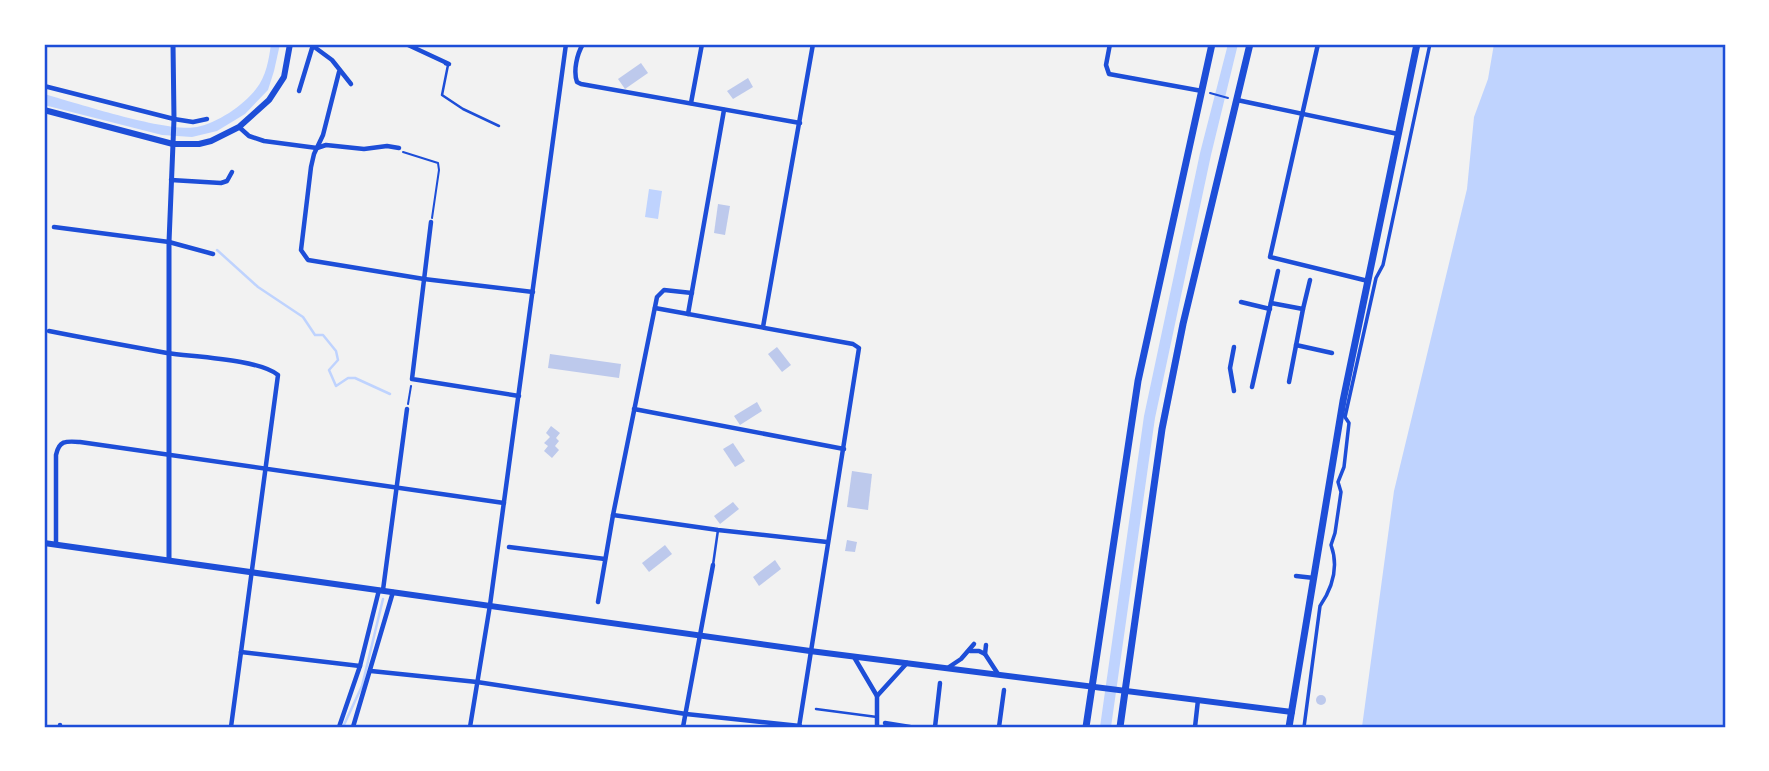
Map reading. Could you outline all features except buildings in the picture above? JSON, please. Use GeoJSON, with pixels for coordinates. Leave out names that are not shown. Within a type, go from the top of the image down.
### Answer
{"type":"FeatureCollection","features":[{"type":"Feature","properties":{"kind":"main road"},"geometry":{"type":"LineString","coordinates":[[44,110],[56,117],[173,143],[199,144],[211,141],[239,127],[258,112],[276,91],[284,77],[290,44]]}},
{"type":"Feature","properties":{"kind":"main road"},"geometry":{"type":"LineString","coordinates":[[1086,727],[1138,381],[1212,44]]}},
{"type":"Feature","properties":{"kind":"main road"},"geometry":{"type":"LineString","coordinates":[[1120,727],[1122,690],[1162,429],[1233,99],[1250,44]]}},
{"type":"Feature","properties":{"kind":"main road"},"geometry":{"type":"LineString","coordinates":[[1289,727],[1343,401],[1417,44]]}},
{"type":"Feature","properties":{"kind":"main road"},"geometry":{"type":"LineString","coordinates":[[44,543],[810,651],[1292,712]]}},
{"type":"Feature","properties":{"kind":"street"},"geometry":{"type":"LineString","coordinates":[[169,560],[168,353],[174,121],[173,44]]}},
{"type":"Feature","properties":{"kind":"street"},"geometry":{"type":"LineString","coordinates":[[405,44],[449,64]]}},
{"type":"Feature","properties":{"kind":"street"},"geometry":{"type":"LineString","coordinates":[[470,727],[490,605],[566,44]]}},
{"type":"Feature","properties":{"kind":"street"},"geometry":{"type":"LineString","coordinates":[[583,44],[579,51],[575,76],[581,84],[800,123]]}},
{"type":"Feature","properties":{"kind":"street"},"geometry":{"type":"LineString","coordinates":[[691,103],[702,44]]}},
{"type":"Feature","properties":{"kind":"street"},"geometry":{"type":"LineString","coordinates":[[763,327],[813,44]]}},
{"type":"Feature","properties":{"kind":"street"},"geometry":{"type":"LineString","coordinates":[[1110,44],[1106,65],[1109,74],[1202,91]]}},
{"type":"Feature","properties":{"kind":"street"},"geometry":{"type":"LineString","coordinates":[[1318,44],[1270,257],[1368,281]]}},
{"type":"Feature","properties":{"kind":"street"},"geometry":{"type":"LineString","coordinates":[[1304,727],[1320,606],[1330,591],[1336,558],[1331,545],[1341,492],[1338,482],[1344,467],[1349,424],[1345,417],[1346,411],[1376,278],[1386,253],[1430,44]]}},
{"type":"Feature","properties":{"kind":"street"},"geometry":{"type":"LineString","coordinates":[[299,91],[313,45],[332,60],[351,84]]}},
{"type":"Feature","properties":{"kind":"street"},"geometry":{"type":"LineString","coordinates":[[339,72],[324,135],[311,167],[301,250],[308,260],[424,279],[533,292]]}},
{"type":"Feature","properties":{"kind":"street"},"geometry":{"type":"LineString","coordinates":[[44,86],[174,121],[207,119]]}},
{"type":"Feature","properties":{"kind":"street"},"geometry":{"type":"LineString","coordinates":[[1233,99],[1398,134]]}},
{"type":"Feature","properties":{"kind":"street"},"geometry":{"type":"LineString","coordinates":[[688,314],[724,110]]}},
{"type":"Feature","properties":{"kind":"street"},"geometry":{"type":"LineString","coordinates":[[239,127],[257,139],[317,148],[326,145],[364,149],[387,146],[399,148]]}},
{"type":"Feature","properties":{"kind":"street"},"geometry":{"type":"LineString","coordinates":[[171,180],[222,183],[227,181],[232,172]]}},
{"type":"Feature","properties":{"kind":"street"},"geometry":{"type":"LineString","coordinates":[[431,222],[412,379],[519,396]]}},
{"type":"Feature","properties":{"kind":"street"},"geometry":{"type":"LineString","coordinates":[[54,227],[169,242],[213,254]]}},
{"type":"Feature","properties":{"kind":"street"},"geometry":{"type":"LineString","coordinates":[[1252,387],[1278,271]]}},
{"type":"Feature","properties":{"kind":"street"},"geometry":{"type":"LineString","coordinates":[[1289,382],[1310,280]]}},
{"type":"Feature","properties":{"kind":"street"},"geometry":{"type":"LineString","coordinates":[[598,602],[613,515],[659,293],[664,290],[692,293]]}},
{"type":"Feature","properties":{"kind":"street"},"geometry":{"type":"LineString","coordinates":[[1241,302],[1303,309]]}},
{"type":"Feature","properties":{"kind":"street"},"geometry":{"type":"LineString","coordinates":[[371,671],[477,682],[686,713],[799,726],[859,348],[853,344],[655,308]]}},
{"type":"Feature","properties":{"kind":"street"},"geometry":{"type":"LineString","coordinates":[[49,331],[168,353],[226,360],[275,372],[278,383],[231,727]]}},
{"type":"Feature","properties":{"kind":"street"},"geometry":{"type":"LineString","coordinates":[[1296,345],[1332,352]]}},
{"type":"Feature","properties":{"kind":"street"},"geometry":{"type":"LineString","coordinates":[[1234,347],[1230,368],[1234,391]]}},
{"type":"Feature","properties":{"kind":"street"},"geometry":{"type":"LineString","coordinates":[[339,727],[360,666],[381,590],[398,489],[407,409]]}},
{"type":"Feature","properties":{"kind":"street"},"geometry":{"type":"LineString","coordinates":[[634,409],[844,449]]}},
{"type":"Feature","properties":{"kind":"street"},"geometry":{"type":"LineString","coordinates":[[56,544],[56,455],[62,442],[80,442],[504,503]]}},
{"type":"Feature","properties":{"kind":"street"},"geometry":{"type":"LineString","coordinates":[[613,515],[827,542]]}},
{"type":"Feature","properties":{"kind":"street"},"geometry":{"type":"LineString","coordinates":[[509,547],[605,559]]}},
{"type":"Feature","properties":{"kind":"street"},"geometry":{"type":"LineString","coordinates":[[683,727],[713,565]]}},
{"type":"Feature","properties":{"kind":"street"},"geometry":{"type":"LineString","coordinates":[[1296,576],[1314,578]]}},
{"type":"Feature","properties":{"kind":"street"},"geometry":{"type":"LineString","coordinates":[[353,727],[394,592]]}},
{"type":"Feature","properties":{"kind":"street"},"geometry":{"type":"LineString","coordinates":[[949,667],[974,645]]}},
{"type":"Feature","properties":{"kind":"street"},"geometry":{"type":"LineString","coordinates":[[985,654],[986,645]]}},
{"type":"Feature","properties":{"kind":"street"},"geometry":{"type":"LineString","coordinates":[[970,650],[985,654],[998,674]]}},
{"type":"Feature","properties":{"kind":"street"},"geometry":{"type":"LineString","coordinates":[[241,652],[360,666]]}},
{"type":"Feature","properties":{"kind":"street"},"geometry":{"type":"LineString","coordinates":[[853,656],[877,696],[877,727]]}},
{"type":"Feature","properties":{"kind":"street"},"geometry":{"type":"LineString","coordinates":[[877,696],[909,662]]}},
{"type":"Feature","properties":{"kind":"street"},"geometry":{"type":"LineString","coordinates":[[934,727],[940,683]]}},
{"type":"Feature","properties":{"kind":"street"},"geometry":{"type":"LineString","coordinates":[[999,727],[1004,690]]}},
{"type":"Feature","properties":{"kind":"street"},"geometry":{"type":"LineString","coordinates":[[1195,727],[1198,699]]}},
{"type":"Feature","properties":{"kind":"street"},"geometry":{"type":"LineString","coordinates":[[885,723],[910,727]]}},
{"type":"Feature","properties":{"kind":"lane"},"geometry":{"type":"LineString","coordinates":[[442,62],[447,65],[443,95],[463,109],[499,126]]}},
{"type":"Feature","properties":{"kind":"lane"},"geometry":{"type":"LineString","coordinates":[[713,565],[718,530]]}},
{"type":"Feature","properties":{"kind":"lane"},"geometry":{"type":"LineString","coordinates":[[816,709],[877,717]]}},
{"type":"Feature","properties":{"kind":"path"},"geometry":{"type":"LineString","coordinates":[[1212,94],[1233,99]]}},
{"type":"Feature","properties":{"kind":"path"},"geometry":{"type":"LineString","coordinates":[[399,148],[413,156],[434,160],[439,170],[431,222]]}},
{"type":"Feature","properties":{"kind":"path"},"geometry":{"type":"LineString","coordinates":[[407,409],[412,379]]}},
{"type":"Feature","properties":{"kind":"water"},"geometry":{"type":"Polygon","coordinates":[[[271,44],[280,44],[268,90],[245,114],[217,131],[192,137],[162,135],[44,105],[44,94],[144,122],[183,128],[205,125],[221,118],[251,95],[265,73],[271,44]]]}},
{"type":"Feature","properties":{"kind":"water"},"geometry":{"type":"Polygon","coordinates":[[[1228,44],[1238,44],[1211,155],[1155,418],[1111,727],[1100,727],[1144,416],[1200,153],[1228,44]]]}},
{"type":"Feature","properties":{"kind":"water"},"geometry":{"type":"Polygon","coordinates":[[[1494,44],[1725,44],[1725,727],[1362,727],[1394,491],[1467,189],[1474,117],[1488,79],[1494,44]]]}},
{"type":"Feature","properties":{"kind":"water"},"geometry":{"type":"Polygon","coordinates":[[[649,189],[662,191],[658,219],[645,217],[649,189]]]}},
{"type":"Feature","properties":{"kind":"waterway"},"geometry":{"type":"LineString","coordinates":[[217,250],[258,287],[303,317],[315,335],[323,335],[336,351],[338,360],[329,370],[336,386],[348,378],[355,378],[390,394]]}},
{"type":"Feature","properties":{"kind":"waterway"},"geometry":{"type":"LineString","coordinates":[[343,727],[362,686],[383,599]]}}]}
